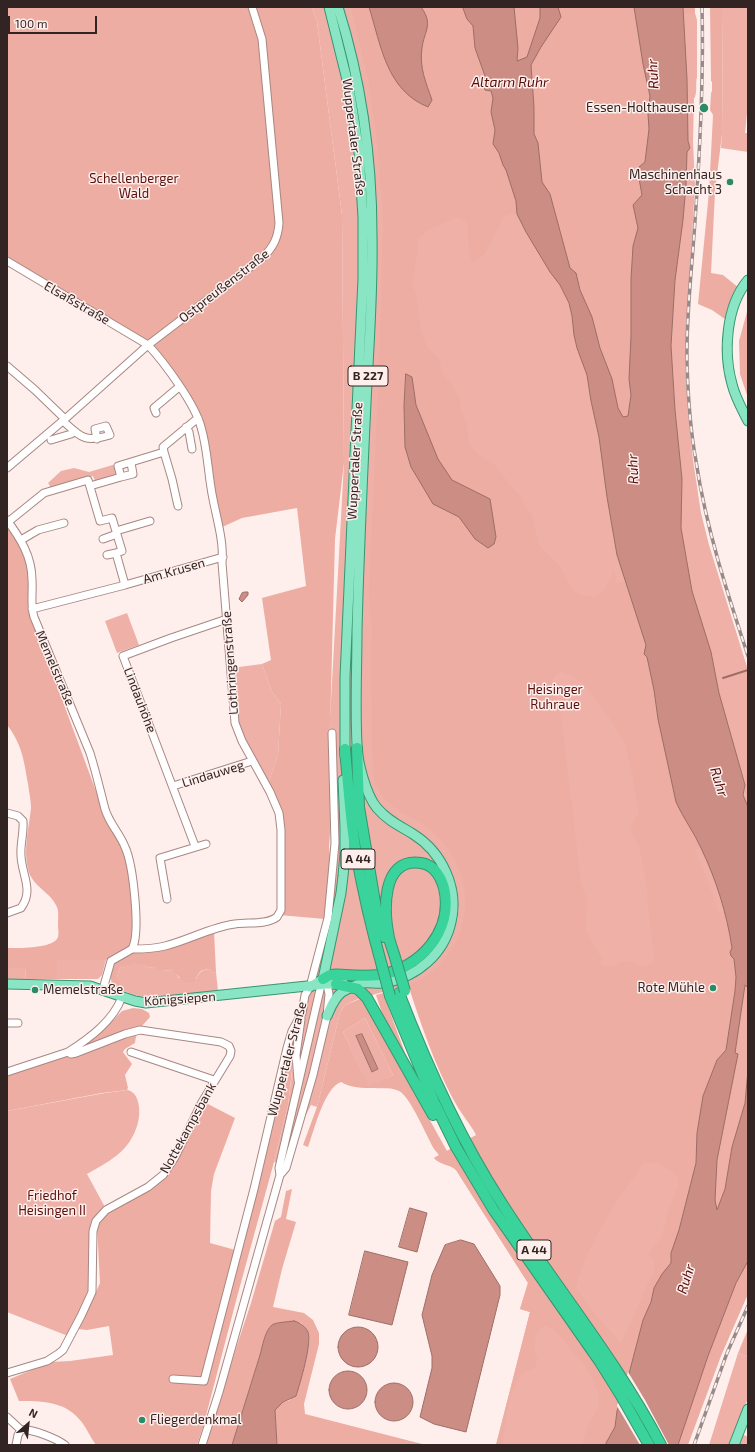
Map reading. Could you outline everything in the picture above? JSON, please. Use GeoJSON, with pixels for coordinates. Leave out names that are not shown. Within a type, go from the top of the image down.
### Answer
{"type":"FeatureCollection","features":[{"type":"Feature","properties":{"kind":"highway","name":"A 44"},"geometry":{"type":"LineString","coordinates":[[357,748],[359,807],[376,908],[398,993],[431,1095],[461,1145],[628,1387],[649,1421],[661,1445]]}},
{"type":"Feature","properties":{"kind":"highway","name":"A 44"},"geometry":{"type":"LineString","coordinates":[[345,750],[355,847],[367,910],[390,964]]}},
{"type":"Feature","properties":{"kind":"highway"},"geometry":{"type":"LineString","coordinates":[[398,993],[390,964],[386,911],[388,884],[391,877],[404,865],[424,863],[436,871],[440,877],[443,883],[445,900],[445,909],[441,926],[437,935],[424,954],[407,966],[388,973],[368,976],[331,975],[326,983],[352,988],[361,992],[370,1001],[444,1134],[461,1145]]}},
{"type":"Feature","properties":{"kind":"highway","name":"A 44"},"geometry":{"type":"LineString","coordinates":[[398,993],[443,1097],[461,1145],[493,1209],[600,1362],[649,1445]]}},
{"type":"Feature","properties":{"kind":"main road","name":"Wuppertaler Straße"},"geometry":{"type":"LineString","coordinates":[[329,7],[341,52],[354,121],[360,168],[363,225],[360,343],[345,678],[345,750],[343,771],[345,853],[341,893],[326,983],[382,983],[417,971],[431,960],[447,935],[451,922],[453,898],[446,870],[432,850],[414,835],[385,817],[373,804],[365,786],[357,748],[356,678],[371,316],[372,234],[370,177],[363,115],[351,56],[338,7]]}},
{"type":"Feature","properties":{"kind":"main road"},"geometry":{"type":"LineString","coordinates":[[748,280],[743,286],[734,304],[729,322],[728,338],[728,367],[732,385],[748,421]]}},
{"type":"Feature","properties":{"kind":"main road","name":"Königsiepen"},"geometry":{"type":"LineString","coordinates":[[7,984],[84,985],[103,989],[140,1002],[150,1003],[310,987],[326,983]]}},
{"type":"Feature","properties":{"kind":"main road"},"geometry":{"type":"LineString","coordinates":[[327,1016],[332,1003],[339,994],[362,983]]}},
{"type":"Feature","properties":{"kind":"main road"},"geometry":{"type":"LineString","coordinates":[[734,1445],[745,1424],[748,1409]]}},
{"type":"Feature","properties":{"kind":"street","name":"Ostpreußenstraße"},"geometry":{"type":"LineString","coordinates":[[7,468],[64,420],[148,345],[262,258],[271,249],[277,238],[278,223],[262,39],[252,7]]}},
{"type":"Feature","properties":{"kind":"street","name":"Elsaßstraße"},"geometry":{"type":"LineString","coordinates":[[7,261],[148,345]]}},
{"type":"Feature","properties":{"kind":"street","name":"Lothringenstraße"},"geometry":{"type":"LineString","coordinates":[[132,949],[167,946],[219,927],[275,919],[279,916],[281,905],[280,822],[275,804],[237,731],[233,716],[223,549],[201,426],[198,418],[179,387],[156,353],[148,345]]}},
{"type":"Feature","properties":{"kind":"street"},"geometry":{"type":"LineString","coordinates":[[7,366],[35,390],[81,437],[98,439]]}},
{"type":"Feature","properties":{"kind":"street"},"geometry":{"type":"LineString","coordinates":[[156,413],[154,408],[179,387]]}},
{"type":"Feature","properties":{"kind":"street"},"geometry":{"type":"LineString","coordinates":[[178,506],[172,479],[162,447],[198,418]]}},
{"type":"Feature","properties":{"kind":"street"},"geometry":{"type":"LineString","coordinates":[[186,427],[189,432],[192,449]]}},
{"type":"Feature","properties":{"kind":"street"},"geometry":{"type":"LineString","coordinates":[[51,440],[71,434],[74,431]]}},
{"type":"Feature","properties":{"kind":"street"},"geometry":{"type":"LineString","coordinates":[[121,477],[118,466],[164,452]]}},
{"type":"Feature","properties":{"kind":"street"},"geometry":{"type":"LineString","coordinates":[[117,532],[112,518],[100,521],[90,486],[133,474],[130,463]]}},
{"type":"Feature","properties":{"kind":"street","name":"Memelstraße"},"geometry":{"type":"LineString","coordinates":[[90,486],[88,480],[44,493],[8,521],[21,540],[28,556],[32,572],[32,609],[39,630],[90,753],[97,773],[106,810],[127,850],[132,875],[135,907],[136,939],[132,949]]}},
{"type":"Feature","properties":{"kind":"street"},"geometry":{"type":"LineString","coordinates":[[103,538],[150,521]]}},
{"type":"Feature","properties":{"kind":"street"},"geometry":{"type":"LineString","coordinates":[[21,540],[38,530],[64,523]]}},
{"type":"Feature","properties":{"kind":"street","name":"Am Krusen"},"geometry":{"type":"LineString","coordinates":[[117,532],[122,551],[116,553],[125,586]]}},
{"type":"Feature","properties":{"kind":"street"},"geometry":{"type":"LineString","coordinates":[[108,555],[116,553]]}},
{"type":"Feature","properties":{"kind":"street","name":"Am Krusen"},"geometry":{"type":"LineString","coordinates":[[32,609],[125,586],[223,557]]}},
{"type":"Feature","properties":{"kind":"street","name":"Lindauhöhe"},"geometry":{"type":"LineString","coordinates":[[195,846],[123,656],[227,619]]}},
{"type":"Feature","properties":{"kind":"street","name":"Wuppertaler Straße"},"geometry":{"type":"LineString","coordinates":[[173,1379],[204,1381],[254,1189],[287,1048],[292,1031],[302,1013],[305,995],[310,987],[328,918],[335,843],[332,733]]}},
{"type":"Feature","properties":{"kind":"street","name":"Lindauweg"},"geometry":{"type":"LineString","coordinates":[[173,786],[252,761]]}},
{"type":"Feature","properties":{"kind":"street"},"geometry":{"type":"LineString","coordinates":[[7,813],[18,816],[24,821],[21,855],[28,892],[21,908],[7,913]]}},
{"type":"Feature","properties":{"kind":"street"},"geometry":{"type":"LineString","coordinates":[[167,899],[160,858],[195,846],[206,844]]}},
{"type":"Feature","properties":{"kind":"street"},"geometry":{"type":"LineString","coordinates":[[103,989],[111,961],[132,949]]}},
{"type":"Feature","properties":{"kind":"street","name":"Wuppertaler Straße"},"geometry":{"type":"LineString","coordinates":[[280,1174],[286,1168],[311,1082],[327,1016],[329,998],[326,983]]}},
{"type":"Feature","properties":{"kind":"street","name":"Wuppertaler Straße"},"geometry":{"type":"LineString","coordinates":[[202,1445],[280,1174],[279,1168],[326,983]]}},
{"type":"Feature","properties":{"kind":"street"},"geometry":{"type":"LineString","coordinates":[[7,1072],[68,1052],[88,1038],[108,1020],[116,1010],[122,996]]}},
{"type":"Feature","properties":{"kind":"street"},"geometry":{"type":"LineString","coordinates":[[299,1085],[296,1055],[302,1013]]}},
{"type":"Feature","properties":{"kind":"street"},"geometry":{"type":"LineString","coordinates":[[7,1023],[18,1023]]}},
{"type":"Feature","properties":{"kind":"street","name":"Nottekampsbank"},"geometry":{"type":"LineString","coordinates":[[7,1373],[47,1361],[63,1350],[92,1292],[94,1228],[96,1221],[106,1210],[148,1187],[163,1175],[174,1158],[195,1114],[214,1080],[230,1056],[231,1051],[228,1045],[221,1042],[140,1030],[125,1034],[76,1053],[71,1054],[68,1052]]}},
{"type":"Feature","properties":{"kind":"street"},"geometry":{"type":"LineString","coordinates":[[131,1052],[214,1080]]}},
{"type":"Feature","properties":{"kind":"street"},"geometry":{"type":"LineString","coordinates":[[7,1417],[21,1430],[26,1430],[60,1441],[65,1445]]}},
{"type":"Feature","properties":{"kind":"street"},"geometry":{"type":"LineString","coordinates":[[16,1445],[18,1435],[21,1430]]}},
{"type":"Feature","properties":{"kind":"green space","name":"Schellenberger Wald"},"geometry":{"type":"Polygon","coordinates":[[[7,7],[312,7],[317,22],[342,215],[344,463],[335,539],[330,730],[331,820],[329,847],[331,870],[325,919],[279,915],[282,822],[267,787],[278,755],[281,704],[272,692],[262,664],[271,660],[262,598],[306,586],[297,508],[242,518],[220,528],[202,427],[156,352],[7,260],[7,7]]]}},
{"type":"Feature","properties":{"kind":"green space","name":"Heisinger Ruhraue"},"geometry":{"type":"Polygon","coordinates":[[[312,7],[691,7],[691,13],[695,13],[697,20],[697,77],[696,94],[694,99],[693,142],[695,184],[685,362],[688,413],[701,513],[709,545],[748,670],[748,1293],[721,1352],[687,1445],[496,1445],[530,1312],[520,1309],[528,1283],[456,1170],[434,1158],[476,1135],[457,1100],[411,984],[358,999],[345,1005],[340,1013],[317,1107],[311,1105],[302,1123],[290,1166],[274,1162],[288,1105],[296,1041],[314,975],[333,882],[330,719],[344,463],[342,215],[317,22],[312,7]]]}},
{"type":"Feature","properties":{"kind":"green space"},"geometry":{"type":"Polygon","coordinates":[[[351,7],[369,7],[385,61],[432,100],[427,87],[421,61],[423,42],[428,23],[425,13],[421,7],[463,7],[467,19],[473,26],[475,48],[493,98],[491,112],[495,130],[493,144],[499,153],[506,170],[516,201],[517,214],[507,215],[502,219],[484,254],[473,262],[469,247],[467,222],[456,217],[425,232],[417,240],[418,249],[412,283],[416,293],[421,332],[427,347],[439,359],[442,372],[459,396],[461,412],[467,423],[469,443],[475,452],[496,466],[508,483],[523,499],[525,506],[531,514],[539,545],[560,566],[575,592],[586,597],[596,596],[604,590],[614,570],[617,583],[625,581],[646,645],[644,654],[647,657],[671,780],[681,814],[701,846],[695,850],[710,887],[718,913],[724,912],[732,948],[730,952],[731,956],[734,958],[736,977],[735,991],[726,1050],[717,1060],[703,1096],[697,1133],[696,1163],[679,1230],[671,1253],[671,1263],[662,1274],[654,1288],[651,1302],[643,1320],[625,1389],[617,1411],[615,1427],[606,1445],[582,1445],[589,1423],[598,1407],[598,1392],[585,1366],[554,1329],[545,1326],[539,1329],[535,1340],[534,1347],[538,1358],[534,1369],[526,1371],[522,1374],[514,1386],[506,1418],[503,1445],[496,1445],[530,1312],[520,1309],[528,1283],[456,1170],[434,1158],[439,1155],[434,1149],[413,1108],[403,1094],[393,1089],[357,1087],[341,1082],[335,1086],[325,1101],[320,1111],[308,1147],[303,1145],[317,1107],[340,1013],[345,1005],[362,998],[447,1151],[477,1135],[453,1099],[446,1085],[428,1043],[408,985],[423,978],[436,968],[442,962],[457,939],[463,921],[465,908],[465,895],[460,870],[447,848],[439,838],[429,829],[387,801],[381,794],[373,773],[371,661],[372,629],[369,593],[380,344],[383,217],[378,149],[369,83],[351,7]],[[406,374],[404,406],[405,447],[411,467],[420,485],[433,504],[460,517],[475,539],[496,537],[490,499],[452,480],[438,459],[416,405],[412,377],[406,374]],[[562,672],[555,675],[552,681],[562,725],[581,883],[587,900],[586,930],[602,959],[599,963],[603,966],[615,966],[620,962],[633,961],[639,966],[650,965],[653,963],[654,955],[646,883],[639,845],[632,833],[631,826],[639,814],[625,744],[610,719],[582,682],[562,672]],[[365,1018],[343,1032],[369,1086],[393,1075],[365,1018]],[[657,1163],[643,1164],[618,1199],[600,1231],[583,1265],[576,1288],[595,1314],[621,1343],[654,1271],[654,1261],[649,1254],[661,1238],[671,1203],[678,1186],[678,1178],[671,1171],[657,1163]]]}},
{"type":"Feature","properties":{"kind":"green space"},"geometry":{"type":"Polygon","coordinates":[[[514,7],[540,7],[540,18],[527,57],[517,61],[518,48],[514,7]]]}},
{"type":"Feature","properties":{"kind":"green space"},"geometry":{"type":"Polygon","coordinates":[[[558,7],[634,7],[643,64],[650,96],[648,114],[649,129],[645,162],[639,167],[638,173],[642,195],[633,205],[638,228],[633,246],[631,279],[629,379],[631,395],[628,416],[623,417],[620,412],[592,317],[580,290],[576,273],[570,268],[550,194],[542,182],[538,143],[534,134],[531,65],[561,17],[558,7]]]}},
{"type":"Feature","properties":{"kind":"green space"},"geometry":{"type":"Polygon","coordinates":[[[683,7],[695,7],[695,13],[684,14],[683,7]]]}},
{"type":"Feature","properties":{"kind":"green space"},"geometry":{"type":"Polygon","coordinates":[[[710,7],[723,7],[722,134],[715,192],[711,273],[723,275],[739,288],[729,322],[712,310],[698,304],[709,192],[713,115],[710,110],[712,82],[710,7]]]}},
{"type":"Feature","properties":{"kind":"green space"},"geometry":{"type":"Polygon","coordinates":[[[723,7],[748,7],[748,103],[745,133],[748,133],[748,152],[721,148],[723,7]]]}},
{"type":"Feature","properties":{"kind":"green space"},"geometry":{"type":"Polygon","coordinates":[[[748,308],[748,398],[740,374],[739,341],[748,308]]]}},
{"type":"Feature","properties":{"kind":"green space"},"geometry":{"type":"Polygon","coordinates":[[[116,464],[119,474],[95,481],[93,476],[47,489],[50,486],[48,483],[61,471],[74,468],[89,472],[116,464]]]}},
{"type":"Feature","properties":{"kind":"green space"},"geometry":{"type":"Polygon","coordinates":[[[7,524],[23,549],[30,573],[32,618],[100,802],[127,861],[132,891],[135,933],[131,945],[106,960],[57,960],[57,979],[26,979],[25,968],[7,968],[7,948],[43,946],[55,941],[58,937],[58,913],[54,902],[33,880],[28,869],[26,846],[31,808],[30,796],[22,753],[16,739],[7,725],[7,524]]]}},
{"type":"Feature","properties":{"kind":"green space"},"geometry":{"type":"Polygon","coordinates":[[[127,613],[139,645],[117,653],[105,621],[127,613]]]}},
{"type":"Feature","properties":{"kind":"green space"},"geometry":{"type":"Polygon","coordinates":[[[262,664],[272,692],[281,704],[278,755],[267,787],[237,723],[231,668],[262,664]]]}},
{"type":"Feature","properties":{"kind":"green space"},"geometry":{"type":"Polygon","coordinates":[[[214,931],[216,972],[213,973],[209,969],[203,970],[199,973],[194,982],[184,982],[172,970],[163,971],[153,967],[148,968],[137,963],[120,968],[117,976],[120,984],[118,987],[115,988],[111,982],[114,962],[124,956],[214,931]]]}},
{"type":"Feature","properties":{"kind":"green space"},"geometry":{"type":"Polygon","coordinates":[[[57,960],[106,960],[102,975],[98,979],[57,979],[57,960]]]}},
{"type":"Feature","properties":{"kind":"green space"},"geometry":{"type":"Polygon","coordinates":[[[137,962],[142,963],[148,968],[153,967],[163,971],[172,970],[179,978],[196,979],[201,972],[209,969],[213,973],[216,972],[218,991],[148,998],[115,988],[118,987],[117,976],[120,968],[137,962]]]}},
{"type":"Feature","properties":{"kind":"green space"},"geometry":{"type":"Polygon","coordinates":[[[7,968],[25,968],[26,979],[7,979],[7,968]]]}},
{"type":"Feature","properties":{"kind":"green space"},"geometry":{"type":"Polygon","coordinates":[[[383,993],[405,1053],[403,1053],[382,1013],[376,995],[383,993]]]}},
{"type":"Feature","properties":{"kind":"green space"},"geometry":{"type":"Polygon","coordinates":[[[133,1008],[142,1009],[149,1013],[150,1017],[138,1032],[135,1043],[123,1052],[132,1064],[125,1075],[128,1088],[127,1090],[102,1093],[7,1111],[7,1074],[50,1060],[108,1025],[122,1011],[133,1008]]]}},
{"type":"Feature","properties":{"kind":"green space"},"geometry":{"type":"Polygon","coordinates":[[[365,1018],[393,1075],[369,1087],[343,1032],[365,1018]],[[362,1034],[356,1037],[373,1072],[378,1069],[362,1034]]]}},
{"type":"Feature","properties":{"kind":"green space"},"geometry":{"type":"Polygon","coordinates":[[[297,1027],[288,1105],[274,1162],[197,1445],[96,1445],[86,1428],[73,1413],[59,1405],[35,1401],[19,1401],[10,1379],[51,1362],[113,1355],[109,1326],[87,1330],[78,1329],[100,1283],[97,1226],[101,1217],[163,1177],[204,1102],[235,1118],[214,1174],[211,1191],[210,1243],[239,1251],[284,1053],[297,1027]]]}},
{"type":"Feature","properties":{"kind":"green space","name":"Friedhof Heisingen II"},"geometry":{"type":"Polygon","coordinates":[[[128,1090],[133,1093],[138,1101],[139,1114],[137,1128],[126,1146],[116,1156],[87,1174],[106,1209],[97,1216],[89,1298],[68,1336],[7,1312],[7,1111],[128,1090]]]}},
{"type":"Feature","properties":{"kind":"green space"},"geometry":{"type":"Polygon","coordinates":[[[292,1189],[286,1219],[296,1222],[282,1269],[273,1307],[304,1313],[313,1320],[319,1333],[319,1344],[304,1404],[305,1414],[426,1445],[277,1445],[275,1410],[283,1402],[290,1400],[309,1342],[308,1332],[301,1323],[272,1325],[267,1330],[232,1445],[204,1445],[251,1303],[275,1221],[281,1217],[286,1191],[292,1189]]]}},
{"type":"Feature","properties":{"kind":"green space"},"geometry":{"type":"Polygon","coordinates":[[[748,1261],[748,1294],[721,1356],[688,1445],[678,1445],[708,1356],[736,1283],[748,1261]]]}},
{"type":"Feature","properties":{"kind":"green space"},"geometry":{"type":"Polygon","coordinates":[[[748,1329],[748,1357],[738,1353],[748,1329]]]}},
{"type":"Feature","properties":{"kind":"green space"},"geometry":{"type":"Polygon","coordinates":[[[738,1353],[748,1357],[748,1398],[736,1431],[748,1437],[748,1445],[709,1445],[738,1353]]]}},
{"type":"Feature","properties":{"kind":"water"},"geometry":{"type":"Polygon","coordinates":[[[369,7],[421,7],[425,13],[428,23],[423,42],[421,62],[432,100],[428,107],[414,99],[403,90],[394,78],[382,51],[369,7]]]}},
{"type":"Feature","properties":{"kind":"water"},"geometry":{"type":"Polygon","coordinates":[[[463,7],[514,7],[518,48],[517,61],[527,57],[540,18],[540,7],[558,7],[561,17],[531,65],[534,134],[538,143],[542,182],[550,194],[570,268],[576,273],[580,290],[592,317],[600,348],[612,379],[618,408],[623,417],[628,416],[631,395],[629,379],[631,279],[633,246],[638,228],[633,205],[642,195],[638,173],[639,167],[645,162],[649,129],[648,114],[650,96],[643,64],[634,7],[683,7],[687,79],[688,141],[690,148],[687,152],[686,185],[675,280],[671,346],[675,410],[682,479],[681,528],[692,591],[711,652],[719,693],[745,785],[743,795],[748,807],[748,988],[745,985],[735,1053],[738,1054],[717,1160],[715,1200],[717,1210],[725,1189],[732,1147],[745,1103],[748,1070],[748,1261],[736,1283],[708,1356],[678,1445],[606,1445],[606,1443],[615,1427],[617,1411],[625,1389],[643,1320],[651,1302],[654,1288],[662,1274],[671,1263],[671,1253],[679,1230],[696,1163],[697,1133],[703,1096],[717,1060],[726,1050],[735,991],[736,977],[734,959],[730,952],[732,948],[730,935],[716,884],[698,842],[676,802],[658,719],[647,657],[644,654],[646,645],[617,555],[599,437],[587,375],[574,335],[569,303],[560,285],[550,272],[526,232],[517,214],[516,201],[506,170],[499,153],[493,144],[495,130],[491,112],[493,98],[491,91],[485,90],[483,85],[485,76],[475,48],[473,26],[467,19],[463,7]]]}},
{"type":"Feature","properties":{"kind":"water"},"geometry":{"type":"Polygon","coordinates":[[[406,374],[412,377],[416,405],[438,459],[452,480],[490,499],[496,537],[494,544],[488,548],[475,539],[459,517],[433,504],[411,467],[405,447],[404,406],[406,374]]]}},
{"type":"Feature","properties":{"kind":"water"},"geometry":{"type":"Polygon","coordinates":[[[248,592],[248,595],[242,602],[239,599],[242,593],[248,592]]]}},
{"type":"Feature","properties":{"kind":"water"},"geometry":{"type":"Polygon","coordinates":[[[362,1034],[378,1069],[372,1072],[356,1036],[362,1034]]]}},
{"type":"Feature","properties":{"kind":"water"},"geometry":{"type":"Polygon","coordinates":[[[410,1208],[427,1213],[417,1252],[399,1247],[410,1208]]]}},
{"type":"Feature","properties":{"kind":"water"},"geometry":{"type":"Polygon","coordinates":[[[461,1240],[474,1244],[500,1286],[500,1295],[466,1432],[434,1424],[420,1417],[432,1368],[432,1356],[422,1315],[432,1275],[445,1245],[461,1240]]]}},
{"type":"Feature","properties":{"kind":"water"},"geometry":{"type":"Polygon","coordinates":[[[365,1251],[408,1262],[392,1325],[349,1315],[365,1251]]]}},
{"type":"Feature","properties":{"kind":"water"},"geometry":{"type":"Polygon","coordinates":[[[294,1321],[302,1325],[307,1330],[309,1338],[305,1364],[296,1396],[283,1402],[275,1410],[277,1445],[232,1445],[267,1331],[274,1324],[294,1321]]]}},
{"type":"Feature","properties":{"kind":"water"},"geometry":{"type":"Polygon","coordinates":[[[358,1327],[366,1329],[372,1333],[376,1339],[378,1347],[376,1355],[372,1361],[366,1365],[358,1367],[350,1365],[344,1361],[340,1355],[338,1347],[340,1339],[344,1333],[350,1329],[358,1327]]]}},
{"type":"Feature","properties":{"kind":"water"},"geometry":{"type":"Polygon","coordinates":[[[344,1371],[352,1371],[362,1376],[366,1383],[366,1397],[362,1404],[352,1409],[344,1409],[334,1404],[332,1401],[329,1394],[329,1386],[334,1376],[337,1374],[344,1371]]]}},
{"type":"Feature","properties":{"kind":"water"},"geometry":{"type":"Polygon","coordinates":[[[390,1383],[398,1383],[408,1388],[412,1395],[412,1409],[408,1416],[398,1421],[390,1421],[380,1416],[378,1413],[375,1406],[375,1398],[380,1388],[383,1386],[390,1383]]]}},
{"type":"Feature","properties":{"kind":"pier"},"geometry":{"type":"Polygon","coordinates":[[[628,1372],[669,1445],[640,1445],[617,1406],[628,1372]]]}},
{"type":"Feature","properties":{"kind":"waterway"},"geometry":{"type":"LineString","coordinates":[[723,678],[748,670]]}},
{"type":"Feature","properties":{"kind":"railway"},"geometry":{"type":"LineString","coordinates":[[702,7],[702,88],[700,141],[687,328],[689,400],[694,449],[705,511],[725,584],[748,656]]}},
{"type":"Feature","properties":{"kind":"railway"},"geometry":{"type":"LineString","coordinates":[[694,1445],[727,1353],[748,1306]]}},
{"type":"Feature","properties":{"kind":"place","name":"Essen-Holthausen"},"geometry":{"type":"Point","coordinates":[704,108]}},
{"type":"Feature","properties":{"kind":"place","name":"Maschinenhaus Schacht 3"},"geometry":{"type":"Point","coordinates":[730,182]}},
{"type":"Feature","properties":{"kind":"place","name":"Rote Mühle"},"geometry":{"type":"Point","coordinates":[713,988]}},
{"type":"Feature","properties":{"kind":"place","name":"Memelstraße"},"geometry":{"type":"Point","coordinates":[35,990]}},
{"type":"Feature","properties":{"kind":"place","name":"Fliegerdenkmal"},"geometry":{"type":"Point","coordinates":[142,1420]}},
{"type":"Feature","properties":{"kind":"water label","name":"Ruhr"},"geometry":{"type":"Point","coordinates":[653,74]}},
{"type":"Feature","properties":{"kind":"water label","name":"Altarm Ruhr"},"geometry":{"type":"Point","coordinates":[510,82]}},
{"type":"Feature","properties":{"kind":"water label","name":"Ruhr"},"geometry":{"type":"Point","coordinates":[633,469]}},
{"type":"Feature","properties":{"kind":"water label","name":"Ruhr"},"geometry":{"type":"Point","coordinates":[719,782]}},
{"type":"Feature","properties":{"kind":"water label","name":"Ruhr"},"geometry":{"type":"Point","coordinates":[686,1279]}}]}
